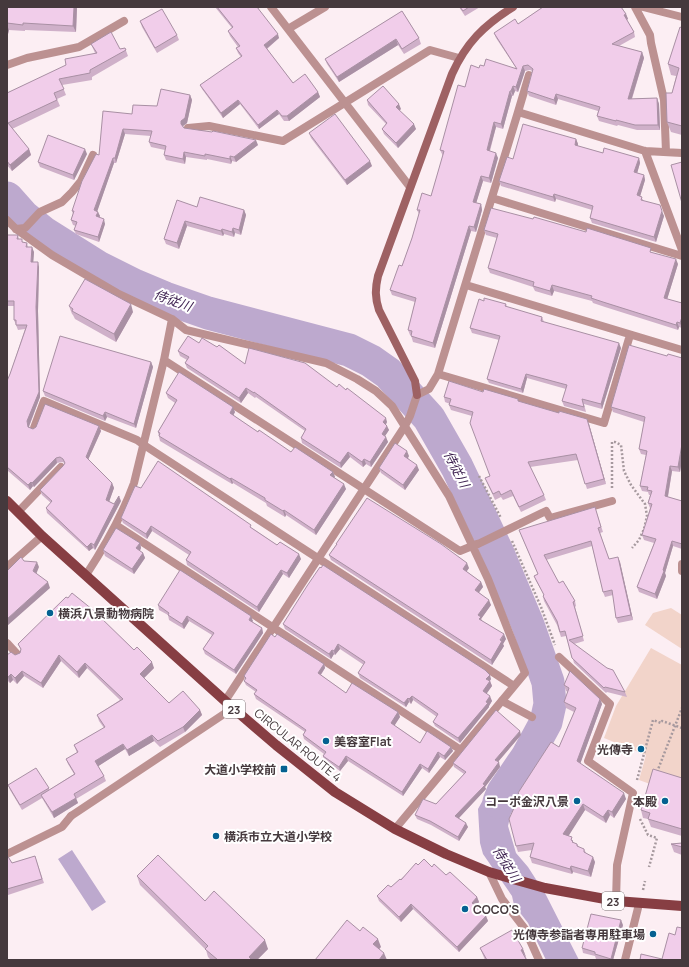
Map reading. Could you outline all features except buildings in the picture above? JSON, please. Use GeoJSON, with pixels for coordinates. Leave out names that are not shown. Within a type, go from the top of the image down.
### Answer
{"type":"FeatureCollection","features":[{"type":"Feature","properties":{"kind":"main road","name":"CIRCULAR ROUTE 4"},"geometry":{"type":"LineString","coordinates":[[7,500],[42,536],[225,701],[276,745],[335,792],[395,829],[446,854],[490,872]]}},
{"type":"Feature","properties":{"kind":"main road","name":"23"},"geometry":{"type":"LineString","coordinates":[[490,872],[545,888],[616,901],[639,904],[682,906]]}},
{"type":"Feature","properties":{"kind":"street"},"geometry":{"type":"LineString","coordinates":[[271,7],[410,187]]}},
{"type":"Feature","properties":{"kind":"street"},"geometry":{"type":"LineString","coordinates":[[288,29],[325,7]]}},
{"type":"Feature","properties":{"kind":"street"},"geometry":{"type":"LineString","coordinates":[[225,701],[405,426],[410,416],[418,395],[415,381],[379,310],[375,289],[378,276],[459,58],[480,31],[494,19],[513,7]]}},
{"type":"Feature","properties":{"kind":"street"},"geometry":{"type":"LineString","coordinates":[[635,7],[650,35],[664,100],[666,152]]}},
{"type":"Feature","properties":{"kind":"street"},"geometry":{"type":"LineString","coordinates":[[643,7],[682,17]]}},
{"type":"Feature","properties":{"kind":"street"},"geometry":{"type":"LineString","coordinates":[[7,65],[27,58],[79,47],[124,21]]}},
{"type":"Feature","properties":{"kind":"street"},"geometry":{"type":"LineString","coordinates":[[188,128],[209,126],[282,141],[430,50],[459,58]]}},
{"type":"Feature","properties":{"kind":"street"},"geometry":{"type":"LineString","coordinates":[[418,395],[429,389],[438,374],[529,75]]}},
{"type":"Feature","properties":{"kind":"street"},"geometry":{"type":"LineString","coordinates":[[518,112],[646,151],[682,153]]}},
{"type":"Feature","properties":{"kind":"street"},"geometry":{"type":"LineString","coordinates":[[646,151],[682,250]]}},
{"type":"Feature","properties":{"kind":"street"},"geometry":{"type":"LineString","coordinates":[[7,232],[25,228],[40,212],[62,202],[81,181],[93,155]]}},
{"type":"Feature","properties":{"kind":"street"},"geometry":{"type":"LineString","coordinates":[[492,198],[682,256]]}},
{"type":"Feature","properties":{"kind":"street"},"geometry":{"type":"LineString","coordinates":[[7,220],[16,229],[52,255],[117,293],[172,319],[186,330],[326,364],[357,379],[376,391],[392,406],[405,426],[449,496],[475,545],[525,673],[395,829]]}},
{"type":"Feature","properties":{"kind":"street"},"geometry":{"type":"LineString","coordinates":[[466,285],[682,350]]}},
{"type":"Feature","properties":{"kind":"street"},"geometry":{"type":"LineString","coordinates":[[86,575],[108,541],[129,498],[144,445],[172,319]]}},
{"type":"Feature","properties":{"kind":"street"},"geometry":{"type":"LineString","coordinates":[[438,374],[604,423],[630,335]]}},
{"type":"Feature","properties":{"kind":"street"},"geometry":{"type":"LineString","coordinates":[[164,360],[364,488],[460,552],[546,511],[550,518],[612,501]]}},
{"type":"Feature","properties":{"kind":"street"},"geometry":{"type":"LineString","coordinates":[[34,428],[44,401],[137,440],[514,686]]}},
{"type":"Feature","properties":{"kind":"street"},"geometry":{"type":"LineString","coordinates":[[18,512],[61,467]]}},
{"type":"Feature","properties":{"kind":"street"},"geometry":{"type":"LineString","coordinates":[[116,525],[461,750]]}},
{"type":"Feature","properties":{"kind":"street"},"geometry":{"type":"LineString","coordinates":[[7,567],[42,536]]}},
{"type":"Feature","properties":{"kind":"street"},"geometry":{"type":"LineString","coordinates":[[682,564],[682,571]]}},
{"type":"Feature","properties":{"kind":"street"},"geometry":{"type":"LineString","coordinates":[[8,644],[18,655]]}},
{"type":"Feature","properties":{"kind":"street"},"geometry":{"type":"LineString","coordinates":[[559,657],[610,704],[588,761],[633,793],[617,865],[616,901]]}},
{"type":"Feature","properties":{"kind":"street"},"geometry":{"type":"LineString","coordinates":[[502,701],[532,717]]}},
{"type":"Feature","properties":{"kind":"street"},"geometry":{"type":"LineString","coordinates":[[7,854],[62,827],[71,816],[233,708]]}},
{"type":"Feature","properties":{"kind":"street"},"geometry":{"type":"LineString","coordinates":[[490,872],[502,899],[525,929],[539,960]]}},
{"type":"Feature","properties":{"kind":"street"},"geometry":{"type":"LineString","coordinates":[[625,960],[639,904]]}},
{"type":"Feature","properties":{"kind":"path"},"geometry":{"type":"LineString","coordinates":[[612,501],[612,442],[616,442],[621,445],[624,471],[631,485],[645,504],[647,516],[644,529],[639,540],[632,548]]}},
{"type":"Feature","properties":{"kind":"path"},"geometry":{"type":"LineString","coordinates":[[479,476],[541,607],[559,657]]}},
{"type":"Feature","properties":{"kind":"path"},"geometry":{"type":"LineString","coordinates":[[656,774],[682,708]]}},
{"type":"Feature","properties":{"kind":"path"},"geometry":{"type":"LineString","coordinates":[[636,782],[653,720],[661,723],[662,721],[682,728]]}},
{"type":"Feature","properties":{"kind":"path"},"geometry":{"type":"LineString","coordinates":[[639,817],[648,835],[658,838],[649,867]]}},
{"type":"Feature","properties":{"kind":"shaded area"},"geometry":{"type":"Polygon","coordinates":[[[671,608],[682,615],[682,649],[645,625],[653,613],[671,608]]]}},
{"type":"Feature","properties":{"kind":"shaded area"},"geometry":{"type":"Polygon","coordinates":[[[651,648],[682,665],[682,783],[650,784],[639,780],[646,755],[604,738],[616,706],[651,648]]]}},
{"type":"Feature","properties":{"kind":"water"},"geometry":{"type":"Polygon","coordinates":[[[511,755],[535,771],[513,804],[508,826],[516,853],[528,867],[546,895],[579,960],[546,960],[528,923],[514,905],[512,896],[483,854],[480,843],[478,809],[511,755]]]}},
{"type":"Feature","properties":{"kind":"water"},"geometry":{"type":"Polygon","coordinates":[[[72,850],[106,902],[92,911],[58,859],[72,850]]]}},
{"type":"Feature","properties":{"kind":"waterway","name":"侍従川"},"geometry":{"type":"LineString","coordinates":[[7,198],[23,216],[44,233],[98,267],[134,285],[208,313],[349,350],[371,361],[388,373],[429,418],[457,467],[497,551],[528,625],[548,682],[550,704],[546,722],[527,757],[503,792],[499,802]]}},
{"type":"Feature","properties":{"kind":"place","name":"横浜八景動物病院"},"geometry":{"type":"Point","coordinates":[50,613]}},
{"type":"Feature","properties":{"kind":"place","name":"美容室Flat"},"geometry":{"type":"Point","coordinates":[326,741]}},
{"type":"Feature","properties":{"kind":"place","name":"光傳寺"},"geometry":{"type":"Point","coordinates":[641,749]}},
{"type":"Feature","properties":{"kind":"place","name":"大道小学校前"},"geometry":{"type":"Point","coordinates":[284,769]}},
{"type":"Feature","properties":{"kind":"place","name":"コーポ金沢八景"},"geometry":{"type":"Point","coordinates":[577,801]}},
{"type":"Feature","properties":{"kind":"place","name":"本殿"},"geometry":{"type":"Point","coordinates":[665,801]}},
{"type":"Feature","properties":{"kind":"place","name":"横浜市立大道小学校"},"geometry":{"type":"Point","coordinates":[216,836]}},
{"type":"Feature","properties":{"kind":"place","name":"COCO'S"},"geometry":{"type":"Point","coordinates":[465,909]}},
{"type":"Feature","properties":{"kind":"place","name":"光傳寺参詣者専用駐車場"},"geometry":{"type":"Point","coordinates":[653,934]}}]}
